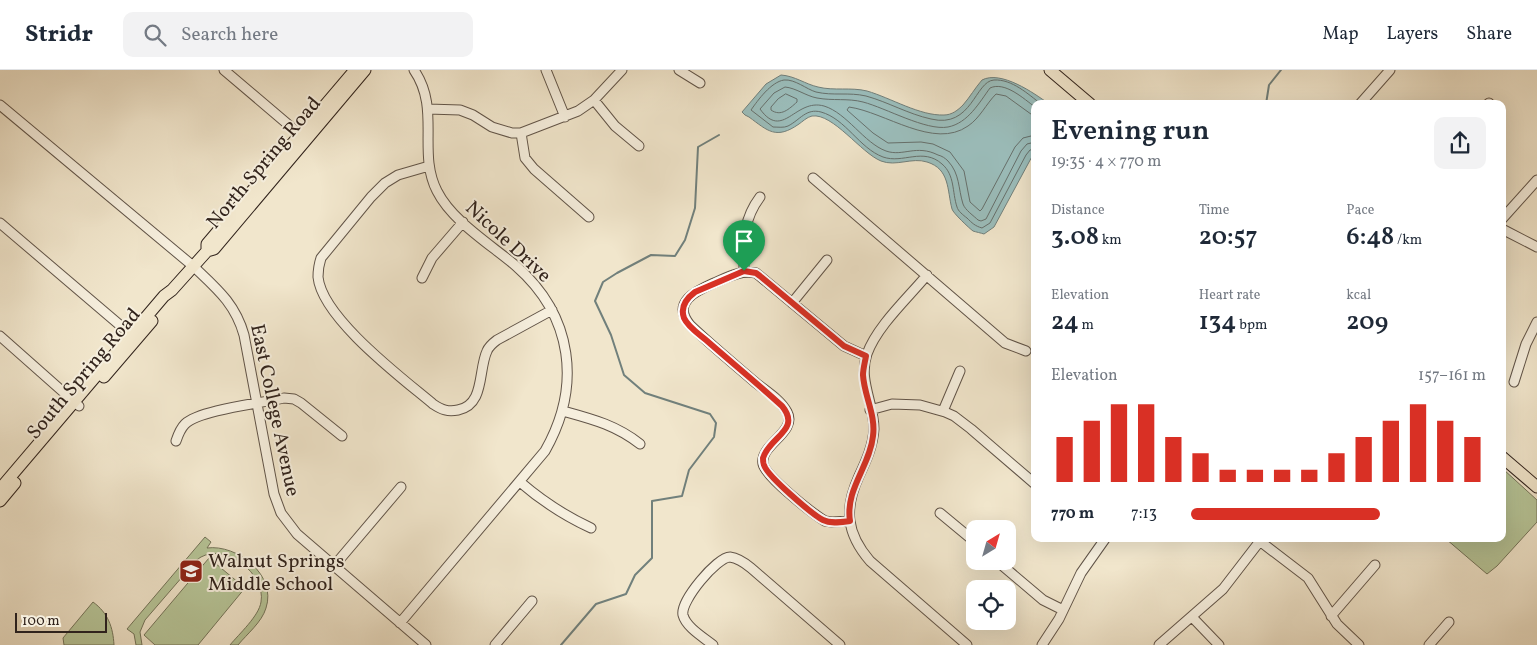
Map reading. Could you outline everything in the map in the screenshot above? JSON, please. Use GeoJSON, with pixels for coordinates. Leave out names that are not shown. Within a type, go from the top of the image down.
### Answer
{"type":"FeatureCollection","features":[{"type":"Feature","properties":{"kind":"main road","name":"North Spring Road"},"geometry":{"type":"LineString","coordinates":[[193,266],[207,251],[214,249],[355,70]]}},
{"type":"Feature","properties":{"kind":"main road","name":"North Spring Road"},"geometry":{"type":"LineString","coordinates":[[303,137],[365,70]]}},
{"type":"Feature","properties":{"kind":"main road"},"geometry":{"type":"LineString","coordinates":[[1050,70],[1085,100]]}},
{"type":"Feature","properties":{"kind":"main road","name":"South Spring Road"},"geometry":{"type":"LineString","coordinates":[[0,489],[44,442],[134,336],[170,297],[172,290],[193,266]]}},
{"type":"Feature","properties":{"kind":"main road","name":"South Spring Road"},"geometry":{"type":"LineString","coordinates":[[0,501],[44,442]]}},
{"type":"Feature","properties":{"kind":"main road"},"geometry":{"type":"LineString","coordinates":[[1506,460],[1537,487]]}},
{"type":"Feature","properties":{"kind":"street"},"geometry":{"type":"LineString","coordinates":[[224,70],[235,74],[303,137]]}},
{"type":"Feature","properties":{"kind":"street","name":"Nicole Drive"},"geometry":{"type":"LineString","coordinates":[[400,623],[545,451],[553,437],[563,411],[567,389],[566,351],[556,318],[539,290],[529,279],[462,222],[437,193],[429,166],[428,109],[424,88],[414,70]]}},
{"type":"Feature","properties":{"kind":"street"},"geometry":{"type":"LineString","coordinates":[[546,70],[565,116]]}},
{"type":"Feature","properties":{"kind":"street"},"geometry":{"type":"LineString","coordinates":[[428,109],[460,110],[473,115],[492,127],[512,133],[521,133],[578,111],[594,100],[622,70]]}},
{"type":"Feature","properties":{"kind":"street"},"geometry":{"type":"LineString","coordinates":[[679,70],[700,83]]}},
{"type":"Feature","properties":{"kind":"street"},"geometry":{"type":"LineString","coordinates":[[1364,100],[1390,70]]}},
{"type":"Feature","properties":{"kind":"street"},"geometry":{"type":"LineString","coordinates":[[594,100],[615,126],[639,146]]}},
{"type":"Feature","properties":{"kind":"street","name":"East College Avenue"},"geometry":{"type":"LineString","coordinates":[[0,105],[193,266],[222,293],[233,307],[240,321],[274,494],[281,513],[297,534],[426,645]]}},
{"type":"Feature","properties":{"kind":"street"},"geometry":{"type":"LineString","coordinates":[[521,133],[525,158],[534,169],[589,217]]}},
{"type":"Feature","properties":{"kind":"street"},"geometry":{"type":"LineString","coordinates":[[429,166],[398,174],[385,183],[354,216],[321,258],[318,268],[318,279],[327,299],[355,337],[433,404],[450,412],[465,409],[474,401],[479,390],[486,353],[490,345],[552,310]]}},
{"type":"Feature","properties":{"kind":"street"},"geometry":{"type":"LineString","coordinates":[[812,178],[1005,343],[1026,351]]}},
{"type":"Feature","properties":{"kind":"street"},"geometry":{"type":"LineString","coordinates":[[1506,215],[1537,180]]}},
{"type":"Feature","properties":{"kind":"street"},"geometry":{"type":"LineString","coordinates":[[744,271],[745,226],[753,207],[760,197]]}},
{"type":"Feature","properties":{"kind":"street"},"geometry":{"type":"LineString","coordinates":[[422,278],[432,258],[462,222]]}},
{"type":"Feature","properties":{"kind":"street"},"geometry":{"type":"LineString","coordinates":[[0,223],[134,336]]}},
{"type":"Feature","properties":{"kind":"street"},"geometry":{"type":"LineString","coordinates":[[1506,231],[1537,247]]}},
{"type":"Feature","properties":{"kind":"street"},"geometry":{"type":"LineString","coordinates":[[792,303],[827,260]]}},
{"type":"Feature","properties":{"kind":"street"},"geometry":{"type":"LineString","coordinates":[[850,521],[825,521],[774,479],[763,465],[767,451],[786,429],[789,421],[787,412],[685,320],[684,305],[688,297],[695,292],[744,271],[756,273],[844,346],[866,356]]}},
{"type":"Feature","properties":{"kind":"street"},"geometry":{"type":"LineString","coordinates":[[927,275],[882,327],[872,342],[866,356],[863,374],[874,426],[873,438],[868,457],[851,494],[848,511],[851,531],[870,561],[967,645]]}},
{"type":"Feature","properties":{"kind":"street"},"geometry":{"type":"LineString","coordinates":[[1514,382],[1526,344],[1537,322]]}},
{"type":"Feature","properties":{"kind":"street"},"geometry":{"type":"LineString","coordinates":[[0,336],[77,403]]}},
{"type":"Feature","properties":{"kind":"street"},"geometry":{"type":"LineString","coordinates":[[943,411],[960,371]]}},
{"type":"Feature","properties":{"kind":"street"},"geometry":{"type":"LineString","coordinates":[[176,441],[178,433],[186,423],[205,414],[284,398],[294,400],[308,407],[342,436]]}},
{"type":"Feature","properties":{"kind":"street"},"geometry":{"type":"LineString","coordinates":[[870,410],[892,404],[920,405],[943,411],[954,416],[971,429],[1031,479]]}},
{"type":"Feature","properties":{"kind":"street"},"geometry":{"type":"LineString","coordinates":[[563,411],[612,426],[640,444]]}},
{"type":"Feature","properties":{"kind":"street"},"geometry":{"type":"LineString","coordinates":[[520,482],[543,501],[591,528]]}},
{"type":"Feature","properties":{"kind":"street"},"geometry":{"type":"LineString","coordinates":[[334,566],[401,487]]}},
{"type":"Feature","properties":{"kind":"street"},"geometry":{"type":"LineString","coordinates":[[940,513],[966,535]]}},
{"type":"Feature","properties":{"kind":"street"},"geometry":{"type":"LineString","coordinates":[[1042,645],[1051,633],[1081,573],[1101,542]]}},
{"type":"Feature","properties":{"kind":"street"},"geometry":{"type":"LineString","coordinates":[[1159,645],[1223,589],[1257,542]]}},
{"type":"Feature","properties":{"kind":"street"},"geometry":{"type":"LineString","coordinates":[[1261,542],[1308,578],[1316,588],[1331,616],[1344,632],[1359,645]]}},
{"type":"Feature","properties":{"kind":"street"},"geometry":{"type":"LineString","coordinates":[[713,645],[686,622],[683,606],[686,599],[702,580],[722,560],[730,557],[741,560],[840,645]]}},
{"type":"Feature","properties":{"kind":"street"},"geometry":{"type":"LineString","coordinates":[[1331,616],[1375,565]]}},
{"type":"Feature","properties":{"kind":"street"},"geometry":{"type":"LineString","coordinates":[[1008,570],[1043,600],[1063,610]]}},
{"type":"Feature","properties":{"kind":"street"},"geometry":{"type":"LineString","coordinates":[[495,645],[532,601]]}},
{"type":"Feature","properties":{"kind":"street"},"geometry":{"type":"LineString","coordinates":[[1192,617],[1218,645]]}},
{"type":"Feature","properties":{"kind":"street"},"geometry":{"type":"LineString","coordinates":[[1429,645],[1449,622]]}},
{"type":"Feature","properties":{"kind":"green space"},"geometry":{"type":"Polygon","coordinates":[[[1506,472],[1537,500],[1537,522],[1497,566],[1487,574],[1450,542],[1506,542],[1506,472]]]}},
{"type":"Feature","properties":{"kind":"green space"},"geometry":{"type":"Polygon","coordinates":[[[205,537],[211,542],[207,548],[219,548],[230,551],[252,564],[260,573],[266,584],[268,596],[266,608],[261,618],[238,645],[230,645],[257,613],[261,602],[261,591],[251,572],[242,564],[222,554],[211,554],[201,557],[194,563],[145,620],[140,632],[142,645],[136,645],[134,634],[127,629],[205,537]]]}},
{"type":"Feature","properties":{"kind":"green space"},"geometry":{"type":"Polygon","coordinates":[[[209,558],[245,588],[198,645],[155,645],[144,635],[209,558]]]}},
{"type":"Feature","properties":{"kind":"green space"},"geometry":{"type":"Polygon","coordinates":[[[93,602],[109,621],[114,645],[64,645],[63,638],[93,602]]]}},
{"type":"Feature","properties":{"kind":"water"},"geometry":{"type":"Polygon","coordinates":[[[781,75],[813,86],[867,91],[915,110],[935,115],[947,115],[957,110],[966,102],[982,80],[990,78],[1008,80],[1043,100],[1031,100],[1031,158],[994,227],[984,234],[973,231],[953,211],[944,175],[934,165],[921,161],[887,163],[881,161],[873,157],[838,127],[820,117],[812,116],[806,118],[791,129],[778,133],[767,130],[745,115],[742,112],[766,84],[781,75]]]}},
{"type":"Feature","properties":{"kind":"waterway"},"geometry":{"type":"LineString","coordinates":[[1267,100],[1269,85],[1281,70]]}},
{"type":"Feature","properties":{"kind":"waterway"},"geometry":{"type":"LineString","coordinates":[[561,645],[596,604],[626,594],[635,575],[652,558],[652,501],[682,496],[689,470],[714,437],[716,423],[710,414],[645,393],[624,375],[611,335],[595,301],[603,282],[617,273],[651,255],[675,256],[685,240],[695,208],[698,147],[719,135]]}},
{"type":"Feature","properties":{"kind":"place","name":"Walnut Springs Middle School"},"geometry":{"type":"Point","coordinates":[191,571]}},
{"type":"Feature","properties":{"kind":"route"},"geometry":{"type":"LineString","coordinates":[[744,271],[756,273],[844,346],[866,356],[863,374],[874,426],[873,438],[868,457],[851,494],[848,511],[850,521],[825,521],[774,479],[763,465],[764,458],[767,451],[786,429],[789,421],[787,412],[765,390],[685,320],[683,312],[688,297],[695,292],[744,271]]}}]}
